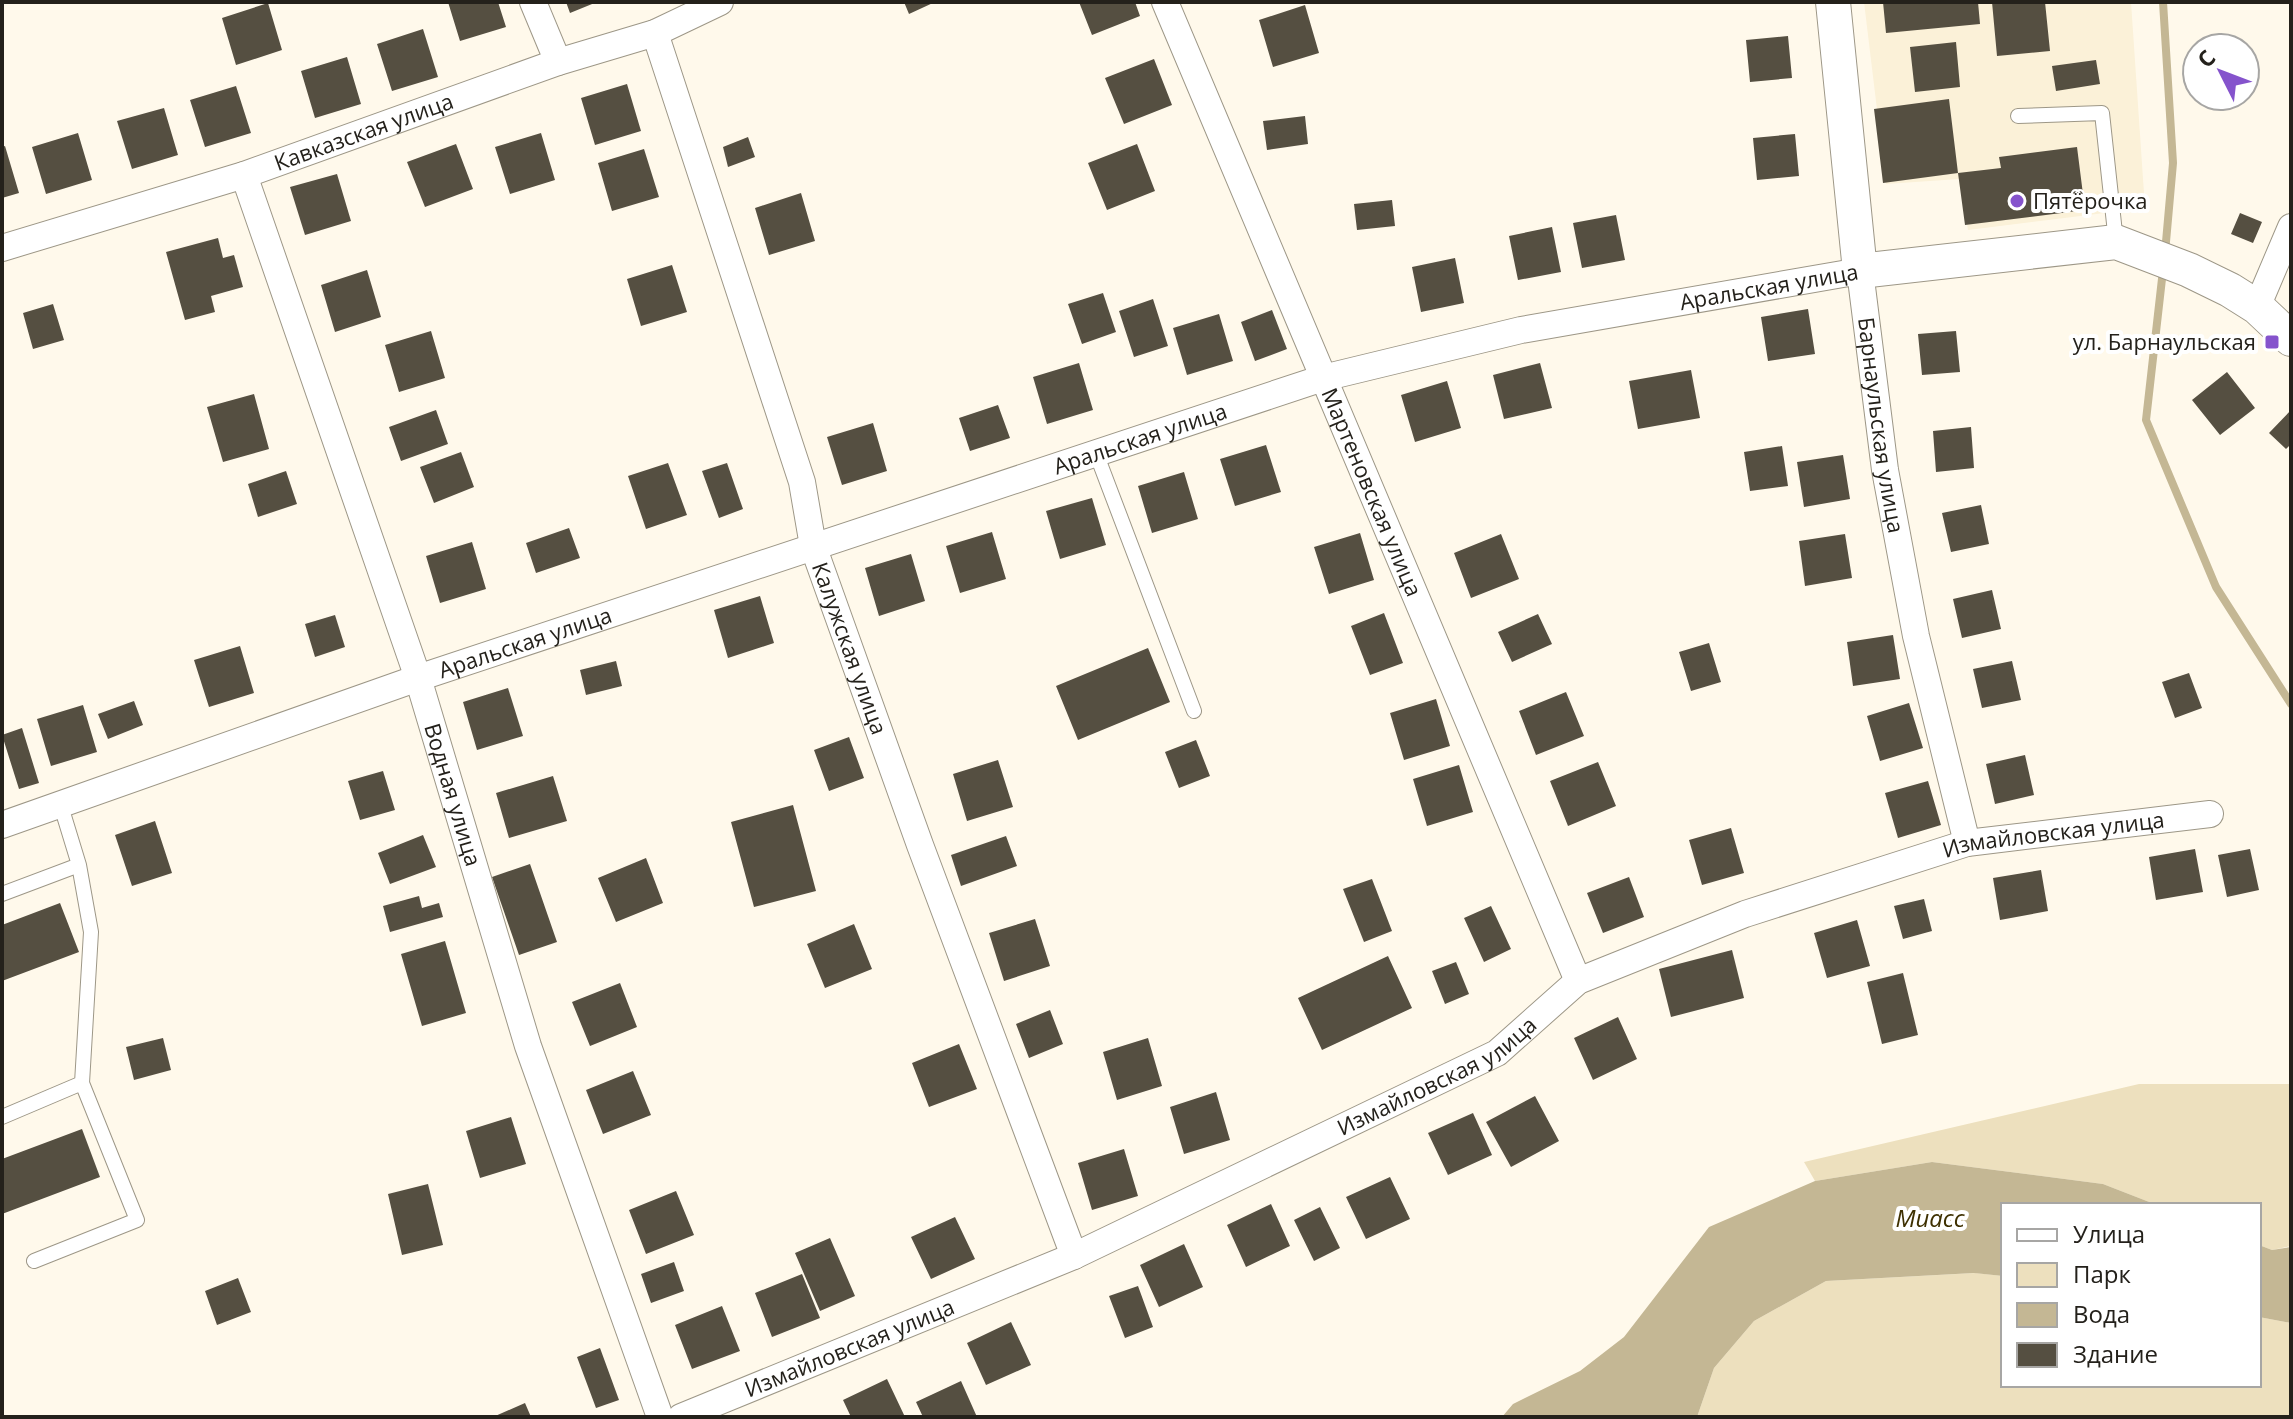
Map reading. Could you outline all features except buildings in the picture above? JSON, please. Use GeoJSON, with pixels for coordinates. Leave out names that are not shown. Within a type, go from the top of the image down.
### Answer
{"type":"FeatureCollection","features":[{"type":"Feature","properties":{"kind":"street"},"geometry":{"type":"LineString","coordinates":[[533,2],[558,62]]}},
{"type":"Feature","properties":{"kind":"street","name":"Кавказская улица"},"geometry":{"type":"LineString","coordinates":[[2,248],[244,175],[558,62],[655,33],[720,2]]}},
{"type":"Feature","properties":{"kind":"street","name":"Мартеновская улица"},"geometry":{"type":"LineString","coordinates":[[1165,2],[1578,981]]}},
{"type":"Feature","properties":{"kind":"street","name":"Барнаульская улица"},"geometry":{"type":"LineString","coordinates":[[1833,2],[1860,271],[1885,470],[1913,622],[1967,843]]}},
{"type":"Feature","properties":{"kind":"street","name":"Калужская улица"},"geometry":{"type":"LineString","coordinates":[[655,33],[802,482],[813,546],[920,845],[1074,1256]]}},
{"type":"Feature","properties":{"kind":"street","name":"Водная улица"},"geometry":{"type":"LineString","coordinates":[[244,175],[418,678],[528,1046],[660,1417]]}},
{"type":"Feature","properties":{"kind":"street"},"geometry":{"type":"LineString","coordinates":[[2257,307],[2291,227]]}},
{"type":"Feature","properties":{"kind":"street","name":"Аральская улица"},"geometry":{"type":"LineString","coordinates":[[2,825],[418,678],[1323,378],[1521,330],[1860,271],[2126,245],[2230,290],[2257,307],[2291,339]]}},
{"type":"Feature","properties":{"kind":"street","name":"Измайловская улица"},"geometry":{"type":"LineString","coordinates":[[681,1417],[1074,1256],[1497,1053],[1578,981],[1745,914],[1967,843],[2210,814]]}},
{"type":"Feature","properties":{"kind":"lane"},"geometry":{"type":"LineString","coordinates":[[2018,116],[2102,113],[2126,245]]}},
{"type":"Feature","properties":{"kind":"lane"},"geometry":{"type":"LineString","coordinates":[[1096,453],[1194,711]]}},
{"type":"Feature","properties":{"kind":"lane"},"geometry":{"type":"LineString","coordinates":[[34,1261],[137,1220],[82,1083],[91,932],[79,865],[61,806]]}},
{"type":"Feature","properties":{"kind":"lane"},"geometry":{"type":"LineString","coordinates":[[2,894],[79,865]]}},
{"type":"Feature","properties":{"kind":"lane"},"geometry":{"type":"LineString","coordinates":[[2,1117],[82,1083]]}},
{"type":"Feature","properties":{"kind":"shaded area"},"geometry":{"type":"Polygon","coordinates":[[[1864,2],[2131,2],[2145,208],[1968,230],[1959,179],[1886,184],[1864,2]]]}},
{"type":"Feature","properties":{"kind":"green space"},"geometry":{"type":"Polygon","coordinates":[[[2139,1084],[2291,1084],[2291,1246],[2272,1250],[2261,1246],[2261,1203],[2152,1203],[2103,1184],[1932,1162],[1815,1181],[1804,1162],[2139,1084]]]}},
{"type":"Feature","properties":{"kind":"green space"},"geometry":{"type":"Polygon","coordinates":[[[1975,1273],[2001,1276],[2001,1387],[2261,1387],[2261,1317],[2291,1323],[2291,1417],[1697,1417],[1714,1368],[1754,1321],[1826,1281],[1975,1273]]]}},
{"type":"Feature","properties":{"kind":"water","name":"Миасс"},"geometry":{"type":"Polygon","coordinates":[[[1932,1162],[2103,1184],[2152,1203],[2001,1203],[2001,1276],[1974,1273],[1826,1281],[1754,1321],[1714,1368],[1697,1417],[1502,1417],[1513,1404],[1580,1371],[1624,1337],[1709,1227],[1815,1181],[1932,1162]]]}},
{"type":"Feature","properties":{"kind":"water"},"geometry":{"type":"Polygon","coordinates":[[[2261,1246],[2272,1250],[2291,1247],[2291,1323],[2261,1317],[2261,1246]]]}},
{"type":"Feature","properties":{"kind":"waterway"},"geometry":{"type":"LineString","coordinates":[[2163,2],[2173,163],[2165,253]]}},
{"type":"Feature","properties":{"kind":"waterway"},"geometry":{"type":"LineString","coordinates":[[2163,270],[2146,420],[2216,587],[2291,704]]}},
{"type":"Feature","properties":{"kind":"place","name":"Пятёрочка"},"geometry":{"type":"Point","coordinates":[2017,201]}},
{"type":"Feature","properties":{"kind":"place","name":"ул. Барнаульская"},"geometry":{"type":"Point","coordinates":[2272,342]}}]}
